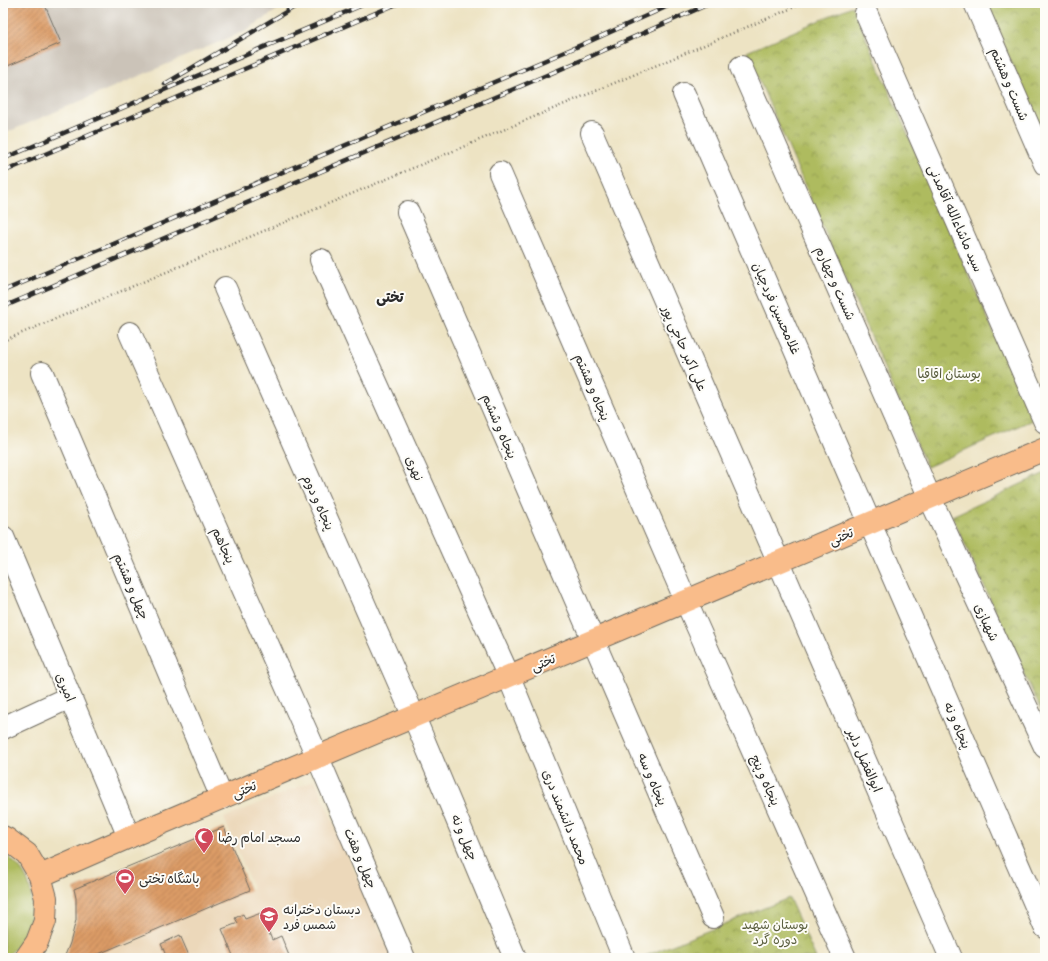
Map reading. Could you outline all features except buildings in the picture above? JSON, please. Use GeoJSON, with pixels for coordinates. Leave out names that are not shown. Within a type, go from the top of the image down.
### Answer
{"type":"FeatureCollection","features":[{"type":"Feature","properties":{"kind":"main road","name":"تختی"},"geometry":{"type":"LineString","coordinates":[[40,876],[1045,449]]}},
{"type":"Feature","properties":{"kind":"main road"},"geometry":{"type":"LineString","coordinates":[[3,837],[27,854],[40,876],[46,898],[45,921],[37,942],[26,958]]}},
{"type":"Feature","properties":{"kind":"street","name":"شست و هشتم"},"geometry":{"type":"LineString","coordinates":[[975,3],[1045,164]]}},
{"type":"Feature","properties":{"kind":"street","name":"سید ماشاءالله آقامدنی"},"geometry":{"type":"LineString","coordinates":[[866,13],[1045,422]]}},
{"type":"Feature","properties":{"kind":"street","name":"شست و چهارم"},"geometry":{"type":"LineString","coordinates":[[741,67],[930,498]]}},
{"type":"Feature","properties":{"kind":"street","name":"غلامحسین فردچیان"},"geometry":{"type":"LineString","coordinates":[[684,94],[871,523]]}},
{"type":"Feature","properties":{"kind":"street","name":"علی اکبر حاجی پور"},"geometry":{"type":"LineString","coordinates":[[592,133],[778,562]]}},
{"type":"Feature","properties":{"kind":"street","name":"پنجاه و هشتم"},"geometry":{"type":"LineString","coordinates":[[500,173],[686,601]]}},
{"type":"Feature","properties":{"kind":"street","name":"پنجاه و ششم"},"geometry":{"type":"LineString","coordinates":[[408,212],[594,641]]}},
{"type":"Feature","properties":{"kind":"street","name":"نهری"},"geometry":{"type":"LineString","coordinates":[[321,260],[509,677]]}},
{"type":"Feature","properties":{"kind":"street","name":"پنجاه و دوم"},"geometry":{"type":"LineString","coordinates":[[225,288],[414,717]]}},
{"type":"Feature","properties":{"kind":"street","name":"پنجاهم"},"geometry":{"type":"LineString","coordinates":[[130,333],[318,758]]}},
{"type":"Feature","properties":{"kind":"street","name":"چهل و هشتم"},"geometry":{"type":"LineString","coordinates":[[42,373],[222,798]]}},
{"type":"Feature","properties":{"kind":"street","name":"شهبازی"},"geometry":{"type":"LineString","coordinates":[[930,498],[1045,747]]}},
{"type":"Feature","properties":{"kind":"street","name":"پنجاه و نه"},"geometry":{"type":"LineString","coordinates":[[871,523],[1045,927]]}},
{"type":"Feature","properties":{"kind":"street","name":"امیری"},"geometry":{"type":"LineString","coordinates":[[3,537],[129,837]]}},
{"type":"Feature","properties":{"kind":"street","name":"ابوالفضل دلیر"},"geometry":{"type":"LineString","coordinates":[[778,562],[951,958]]}},
{"type":"Feature","properties":{"kind":"street","name":"پنجاه و پنج"},"geometry":{"type":"LineString","coordinates":[[686,601],[845,958]]}},
{"type":"Feature","properties":{"kind":"street","name":"پنجاه و سه"},"geometry":{"type":"LineString","coordinates":[[594,641],[713,917]]}},
{"type":"Feature","properties":{"kind":"street","name":"محمد دانشمند دری"},"geometry":{"type":"LineString","coordinates":[[509,677],[624,958]]}},
{"type":"Feature","properties":{"kind":"street"},"geometry":{"type":"LineString","coordinates":[[3,728],[70,697]]}},
{"type":"Feature","properties":{"kind":"street","name":"چهل و نه"},"geometry":{"type":"LineString","coordinates":[[414,717],[515,958]]}},
{"type":"Feature","properties":{"kind":"street","name":"چهل و هفت"},"geometry":{"type":"LineString","coordinates":[[318,758],[404,958]]}},
{"type":"Feature","properties":{"kind":"path"},"geometry":{"type":"LineString","coordinates":[[3,341],[804,3]]}},
{"type":"Feature","properties":{"kind":"shaded area"},"geometry":{"type":"Polygon","coordinates":[[[3,3],[288,3],[245,31],[3,134],[3,3]]]}},
{"type":"Feature","properties":{"kind":"shaded area"},"geometry":{"type":"Polygon","coordinates":[[[315,780],[392,958],[89,958],[253,888],[224,818],[315,780]]]}},
{"type":"Feature","properties":{"kind":"green space"},"geometry":{"type":"Polygon","coordinates":[[[985,3],[1045,3],[1045,138],[985,3]]]}},
{"type":"Feature","properties":{"kind":"green space","name":"بوستان اقاقیا"},"geometry":{"type":"Polygon","coordinates":[[[852,6],[1032,420],[927,467],[747,52],[852,6]]]}},
{"type":"Feature","properties":{"kind":"green space"},"geometry":{"type":"Polygon","coordinates":[[[1045,473],[1045,719],[952,516],[1045,473]]]}},
{"type":"Feature","properties":{"kind":"green space"},"geometry":{"type":"Polygon","coordinates":[[[3,852],[26,877],[31,892],[32,903],[29,925],[25,935],[12,952],[3,958],[3,852]]]}},
{"type":"Feature","properties":{"kind":"green space","name":"بوستان شهید دوره گرد"},"geometry":{"type":"Polygon","coordinates":[[[789,898],[816,958],[646,958],[645,956],[789,898]]]}},
{"type":"Feature","properties":{"kind":"railway"},"geometry":{"type":"LineString","coordinates":[[165,84],[301,3]]}},
{"type":"Feature","properties":{"kind":"railway"},"geometry":{"type":"LineString","coordinates":[[3,159],[367,3]]}},
{"type":"Feature","properties":{"kind":"railway"},"geometry":{"type":"LineString","coordinates":[[3,172],[399,3]]}},
{"type":"Feature","properties":{"kind":"railway"},"geometry":{"type":"LineString","coordinates":[[3,291],[588,42],[675,3]]}},
{"type":"Feature","properties":{"kind":"railway"},"geometry":{"type":"LineString","coordinates":[[3,307],[589,57],[711,3]]}},
{"type":"Feature","properties":{"kind":"place","name":"مسجد امام رضا"},"geometry":{"type":"Point","coordinates":[204,854]}},
{"type":"Feature","properties":{"kind":"place","name":"باشگاه تختی"},"geometry":{"type":"Point","coordinates":[125,895]}},
{"type":"Feature","properties":{"kind":"place","name":"دبستان دخترانه شمس فرد"},"geometry":{"type":"Point","coordinates":[269,933]}},
{"type":"Feature","properties":{"kind":"district","name":"تختی"},"geometry":{"type":"Point","coordinates":[390,297]}}]}
